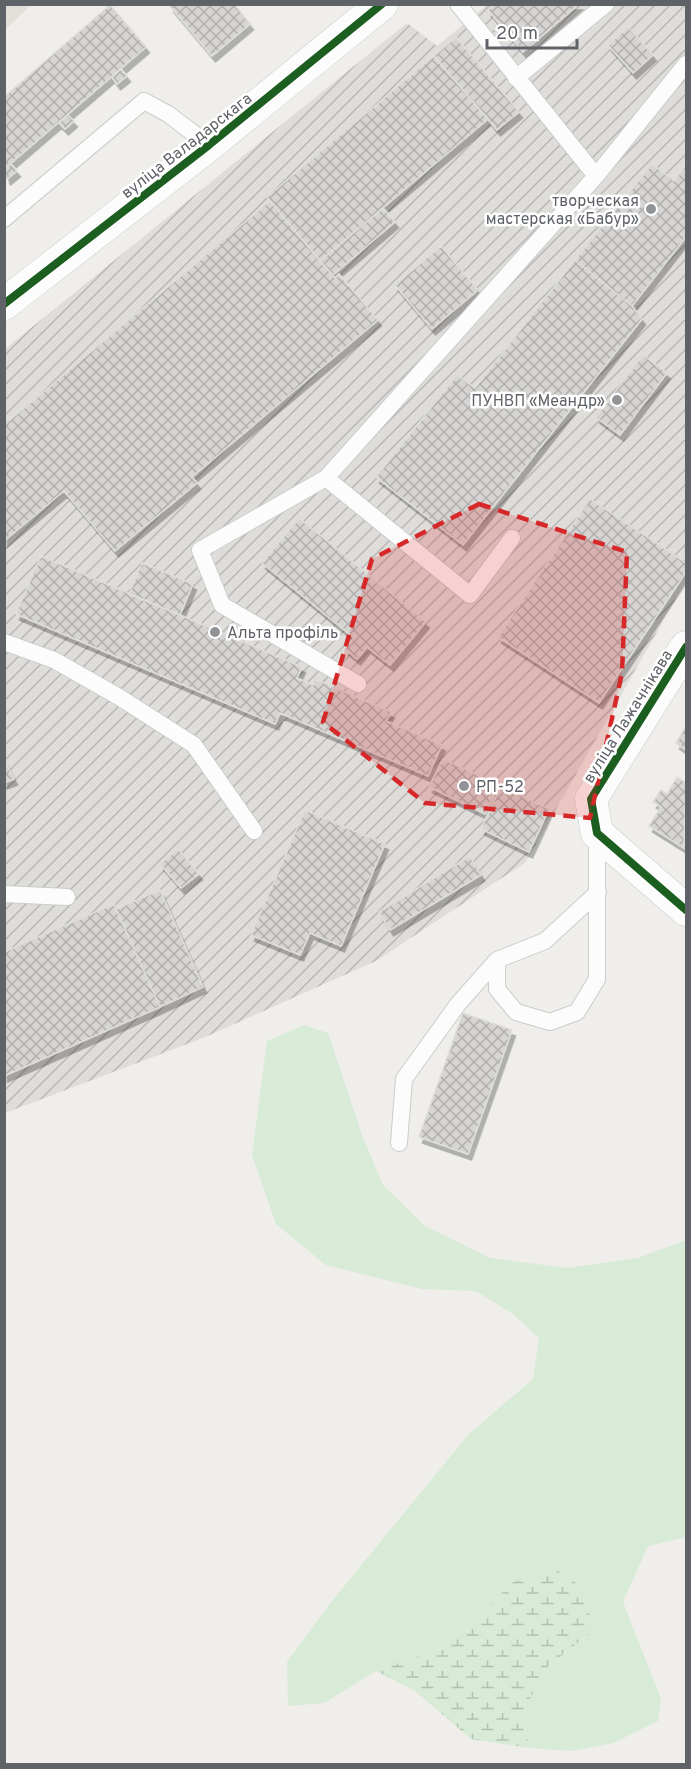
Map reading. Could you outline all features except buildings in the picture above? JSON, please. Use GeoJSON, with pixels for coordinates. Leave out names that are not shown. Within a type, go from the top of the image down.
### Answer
{"type":"FeatureCollection","features":[{"type":"Feature","properties":{"kind":"street","name":"вуліца Валадарскага"},"geometry":{"type":"LineString","coordinates":[[4,304],[208,146],[382,4]]}},
{"type":"Feature","properties":{"kind":"street","name":"вуліца Лажачнікава"},"geometry":{"type":"LineString","coordinates":[[597,833],[591,799],[687,647]]}},
{"type":"Feature","properties":{"kind":"street"},"geometry":{"type":"LineString","coordinates":[[597,833],[687,910]]}},
{"type":"Feature","properties":{"kind":"lane"},"geometry":{"type":"LineString","coordinates":[[458,4],[596,176]]}},
{"type":"Feature","properties":{"kind":"lane"},"geometry":{"type":"LineString","coordinates":[[516,78],[606,4]]}},
{"type":"Feature","properties":{"kind":"lane"},"geometry":{"type":"LineString","coordinates":[[358,684],[222,605],[200,550],[326,478],[596,176],[687,64]]}},
{"type":"Feature","properties":{"kind":"lane"},"geometry":{"type":"LineString","coordinates":[[4,219],[144,101],[168,114],[208,146]]}},
{"type":"Feature","properties":{"kind":"lane"},"geometry":{"type":"LineString","coordinates":[[326,478],[470,595],[512,538]]}},
{"type":"Feature","properties":{"kind":"lane"},"geometry":{"type":"LineString","coordinates":[[4,642],[54,660],[119,697],[194,745],[254,831]]}},
{"type":"Feature","properties":{"kind":"lane"},"geometry":{"type":"LineString","coordinates":[[497,960],[497,989],[516,1012],[550,1022],[577,1012],[597,979],[597,833]]}},
{"type":"Feature","properties":{"kind":"lane"},"geometry":{"type":"LineString","coordinates":[[399,1143],[404,1079],[458,1004],[497,960],[544,941],[598,892]]}},
{"type":"Feature","properties":{"kind":"lane"},"geometry":{"type":"LineString","coordinates":[[4,894],[67,897]]}},
{"type":"Feature","properties":{"kind":"highlighted area"},"geometry":{"type":"Polygon","coordinates":[[[479,504],[627,552],[622,673],[590,818],[425,803],[323,722],[372,559],[479,504]]]}},
{"type":"Feature","properties":{"kind":"shaded area"},"geometry":{"type":"Polygon","coordinates":[[[5,4],[31,4],[31,5],[5,30],[5,4]]]}},
{"type":"Feature","properties":{"kind":"shaded area"},"geometry":{"type":"Polygon","coordinates":[[[487,5],[686,5],[686,581],[526,862],[376,961],[203,1038],[5,1113],[5,349],[407,23],[437,46],[487,5]]]}},
{"type":"Feature","properties":{"kind":"green space"},"geometry":{"type":"Polygon","coordinates":[[[304,1025],[328,1033],[363,1138],[383,1185],[425,1226],[490,1258],[567,1268],[638,1258],[686,1240],[686,1537],[648,1546],[623,1602],[661,1699],[658,1721],[613,1743],[571,1751],[529,1748],[523,1714],[545,1669],[592,1631],[511,1583],[478,1620],[444,1647],[376,1671],[324,1703],[288,1706],[287,1662],[332,1601],[468,1435],[533,1379],[539,1338],[513,1314],[476,1291],[422,1289],[326,1265],[276,1224],[252,1155],[267,1041],[304,1025]]]}},
{"type":"Feature","properties":{"kind":"green space"},"geometry":{"type":"Polygon","coordinates":[[[553,1568],[584,1588],[592,1631],[545,1669],[523,1714],[529,1748],[471,1739],[415,1691],[376,1671],[444,1647],[478,1620],[511,1583],[553,1568]]]}},
{"type":"Feature","properties":{"kind":"cycle path"},"geometry":{"type":"LineString","coordinates":[[4,304],[209,145],[382,4]]}},
{"type":"Feature","properties":{"kind":"cycle path"},"geometry":{"type":"LineString","coordinates":[[686,647],[591,799],[597,833],[686,910]]}},
{"type":"Feature","properties":{"kind":"place","name":"творческая мастерская «Бабур»"},"geometry":{"type":"Point","coordinates":[651,209]}},
{"type":"Feature","properties":{"kind":"place","name":"ПУНВП «Меандр»"},"geometry":{"type":"Point","coordinates":[617,400]}},
{"type":"Feature","properties":{"kind":"place","name":"Альта профіль"},"geometry":{"type":"Point","coordinates":[215,632]}},
{"type":"Feature","properties":{"kind":"place","name":"РП-52"},"geometry":{"type":"Point","coordinates":[464,786]}}]}
